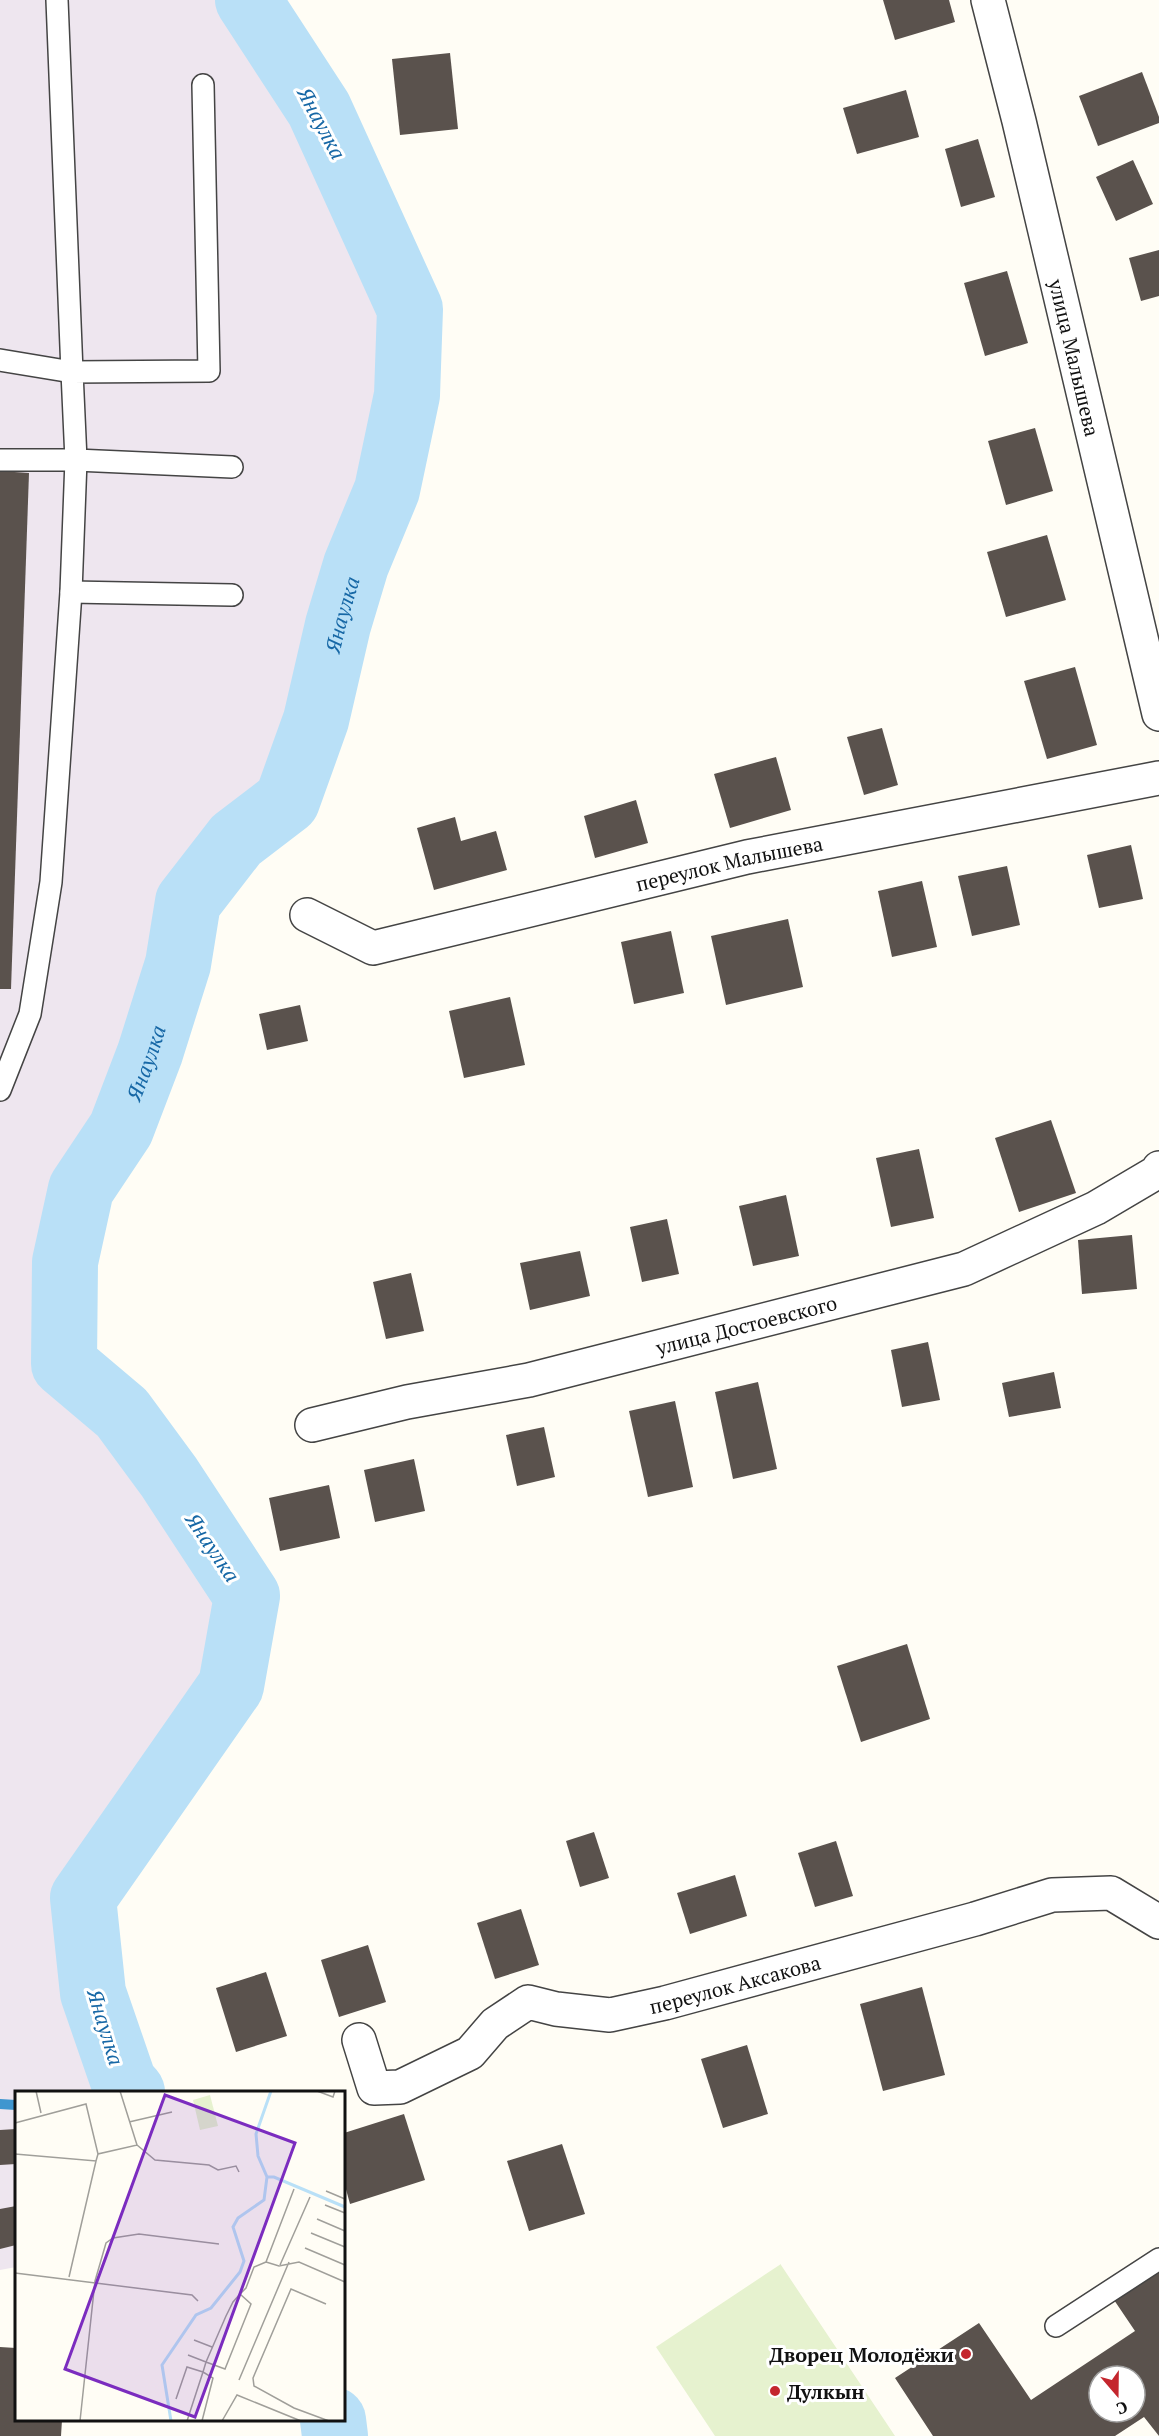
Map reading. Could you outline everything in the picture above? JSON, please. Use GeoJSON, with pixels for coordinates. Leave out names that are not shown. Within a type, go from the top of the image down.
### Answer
{"type":"FeatureCollection","features":[{"type":"Feature","properties":{"kind":"street","name":"улица Малышева"},"geometry":{"type":"LineString","coordinates":[[988,0],[1022,132],[1159,714]]}},
{"type":"Feature","properties":{"kind":"street","name":"переулок Малышева"},"geometry":{"type":"LineString","coordinates":[[307,915],[373,948],[747,857],[1159,778]]}},
{"type":"Feature","properties":{"kind":"street","name":"улица Достоевского"},"geometry":{"type":"LineString","coordinates":[[312,1425],[407,1402],[529,1380],[964,1269],[1095,1208],[1156,1172],[1159,1168]]}},
{"type":"Feature","properties":{"kind":"street","name":"переулок Аксакова"},"geometry":{"type":"LineString","coordinates":[[359,2040],[374,2088],[400,2087],[470,2054],[495,2024],[528,2002],[556,2010],[610,2015],[665,2003],[952,1925],[1052,1895],[1111,1893],[1159,1922]]}},
{"type":"Feature","properties":{"kind":"lane"},"geometry":{"type":"LineString","coordinates":[[0,1089],[30,1014],[51,882],[71,592],[76,460],[57,0]]}},
{"type":"Feature","properties":{"kind":"lane"},"geometry":{"type":"LineString","coordinates":[[0,360],[72,372],[209,371],[203,85]]}},
{"type":"Feature","properties":{"kind":"lane"},"geometry":{"type":"LineString","coordinates":[[0,460],[76,460],[232,467]]}},
{"type":"Feature","properties":{"kind":"lane"},"geometry":{"type":"LineString","coordinates":[[71,592],[232,595]]}},
{"type":"Feature","properties":{"kind":"lane"},"geometry":{"type":"LineString","coordinates":[[1056,2326],[1159,2259]]}},
{"type":"Feature","properties":{"kind":"shaded area"},"geometry":{"type":"Polygon","coordinates":[[[0,0],[248,0],[319,109],[410,309],[407,395],[387,490],[356,565],[338,625],[316,720],[287,801],[236,840],[188,902],[178,964],[150,1053],[121,1129],[81,1189],[65,1262],[64,1364],[122,1413],[169,1477],[247,1596],[231,1686],[83,1898],[93,1993],[124,2083],[131,2091],[15,2091],[15,2267],[0,2270],[0,0]]]}},
{"type":"Feature","properties":{"kind":"green space","name":"Дулкын"},"geometry":{"type":"Polygon","coordinates":[[[781,2264],[895,2436],[715,2436],[656,2347],[781,2264]]]}},
{"type":"Feature","properties":{"kind":"building"},"geometry":{"type":"Polygon","coordinates":[[[883,0],[949,0],[955,22],[895,40],[883,0]]]}},
{"type":"Feature","properties":{"kind":"building"},"geometry":{"type":"Polygon","coordinates":[[[450,53],[458,129],[400,135],[392,59],[450,53]]]}},
{"type":"Feature","properties":{"kind":"building"},"geometry":{"type":"Polygon","coordinates":[[[1142,72],[1159,117],[1159,123],[1098,146],[1079,96],[1142,72]]]}},
{"type":"Feature","properties":{"kind":"building"},"geometry":{"type":"Polygon","coordinates":[[[906,90],[919,137],[857,154],[843,108],[906,90]]]}},
{"type":"Feature","properties":{"kind":"building"},"geometry":{"type":"Polygon","coordinates":[[[978,139],[995,197],[961,207],[945,149],[978,139]]]}},
{"type":"Feature","properties":{"kind":"building"},"geometry":{"type":"Polygon","coordinates":[[[1133,160],[1153,204],[1116,221],[1096,177],[1133,160]]]}},
{"type":"Feature","properties":{"kind":"building"},"geometry":{"type":"Polygon","coordinates":[[[1159,250],[1159,296],[1141,301],[1129,258],[1159,250]]]}},
{"type":"Feature","properties":{"kind":"building"},"geometry":{"type":"Polygon","coordinates":[[[1007,271],[1028,343],[985,356],[964,283],[1007,271]]]}},
{"type":"Feature","properties":{"kind":"building"},"geometry":{"type":"Polygon","coordinates":[[[1035,428],[1053,491],[1006,505],[988,441],[1035,428]]]}},
{"type":"Feature","properties":{"kind":"building"},"geometry":{"type":"Polygon","coordinates":[[[0,471],[29,473],[11,989],[0,989],[0,471]]]}},
{"type":"Feature","properties":{"kind":"building"},"geometry":{"type":"Polygon","coordinates":[[[1047,535],[1066,600],[1006,617],[987,552],[1047,535]]]}},
{"type":"Feature","properties":{"kind":"building"},"geometry":{"type":"Polygon","coordinates":[[[1075,667],[1097,745],[1047,759],[1024,681],[1075,667]]]}},
{"type":"Feature","properties":{"kind":"building"},"geometry":{"type":"Polygon","coordinates":[[[882,728],[898,785],[864,795],[847,737],[882,728]]]}},
{"type":"Feature","properties":{"kind":"building"},"geometry":{"type":"Polygon","coordinates":[[[776,757],[791,810],[730,828],[714,774],[776,757]]]}},
{"type":"Feature","properties":{"kind":"building"},"geometry":{"type":"Polygon","coordinates":[[[636,800],[648,843],[595,858],[584,816],[636,800]]]}},
{"type":"Feature","properties":{"kind":"building"},"geometry":{"type":"Polygon","coordinates":[[[455,817],[461,841],[496,831],[507,870],[434,890],[417,828],[455,817]]]}},
{"type":"Feature","properties":{"kind":"building"},"geometry":{"type":"Polygon","coordinates":[[[1131,845],[1143,899],[1099,908],[1087,855],[1131,845]]]}},
{"type":"Feature","properties":{"kind":"building"},"geometry":{"type":"Polygon","coordinates":[[[1007,866],[1020,925],[972,936],[958,876],[1007,866]]]}},
{"type":"Feature","properties":{"kind":"building"},"geometry":{"type":"Polygon","coordinates":[[[922,881],[937,947],[892,957],[878,891],[922,881]]]}},
{"type":"Feature","properties":{"kind":"building"},"geometry":{"type":"Polygon","coordinates":[[[788,919],[803,987],[726,1005],[711,936],[788,919]]]}},
{"type":"Feature","properties":{"kind":"building"},"geometry":{"type":"Polygon","coordinates":[[[671,931],[684,993],[634,1004],[621,942],[671,931]]]}},
{"type":"Feature","properties":{"kind":"building"},"geometry":{"type":"Polygon","coordinates":[[[510,997],[525,1065],[464,1078],[449,1011],[510,997]]]}},
{"type":"Feature","properties":{"kind":"building"},"geometry":{"type":"Polygon","coordinates":[[[300,1005],[308,1041],[267,1050],[259,1014],[300,1005]]]}},
{"type":"Feature","properties":{"kind":"building"},"geometry":{"type":"Polygon","coordinates":[[[1051,1120],[1076,1193],[1019,1212],[995,1138],[1051,1120]]]}},
{"type":"Feature","properties":{"kind":"building"},"geometry":{"type":"Polygon","coordinates":[[[919,1149],[934,1218],[891,1227],[876,1158],[919,1149]]]}},
{"type":"Feature","properties":{"kind":"building"},"geometry":{"type":"Polygon","coordinates":[[[786,1195],[799,1256],[753,1266],[739,1206],[786,1195]]]}},
{"type":"Feature","properties":{"kind":"building"},"geometry":{"type":"Polygon","coordinates":[[[667,1219],[679,1274],[642,1282],[630,1227],[667,1219]]]}},
{"type":"Feature","properties":{"kind":"building"},"geometry":{"type":"Polygon","coordinates":[[[1132,1235],[1137,1289],[1082,1294],[1078,1240],[1132,1235]]]}},
{"type":"Feature","properties":{"kind":"building"},"geometry":{"type":"Polygon","coordinates":[[[580,1251],[590,1296],[530,1310],[520,1263],[580,1251]]]}},
{"type":"Feature","properties":{"kind":"building"},"geometry":{"type":"Polygon","coordinates":[[[411,1273],[424,1331],[386,1339],[373,1282],[411,1273]]]}},
{"type":"Feature","properties":{"kind":"building"},"geometry":{"type":"Polygon","coordinates":[[[928,1342],[940,1400],[902,1407],[891,1350],[928,1342]]]}},
{"type":"Feature","properties":{"kind":"building"},"geometry":{"type":"Polygon","coordinates":[[[1054,1372],[1061,1408],[1009,1417],[1002,1383],[1054,1372]]]}},
{"type":"Feature","properties":{"kind":"building"},"geometry":{"type":"Polygon","coordinates":[[[758,1382],[777,1469],[733,1479],[715,1392],[758,1382]]]}},
{"type":"Feature","properties":{"kind":"building"},"geometry":{"type":"Polygon","coordinates":[[[675,1401],[693,1487],[648,1497],[629,1411],[675,1401]]]}},
{"type":"Feature","properties":{"kind":"building"},"geometry":{"type":"Polygon","coordinates":[[[544,1427],[555,1477],[517,1486],[506,1435],[544,1427]]]}},
{"type":"Feature","properties":{"kind":"building"},"geometry":{"type":"Polygon","coordinates":[[[414,1459],[425,1511],[375,1522],[364,1470],[414,1459]]]}},
{"type":"Feature","properties":{"kind":"building"},"geometry":{"type":"Polygon","coordinates":[[[329,1485],[340,1538],[280,1551],[269,1498],[329,1485]]]}},
{"type":"Feature","properties":{"kind":"building"},"geometry":{"type":"Polygon","coordinates":[[[907,1644],[930,1719],[861,1742],[837,1666],[907,1644]]]}},
{"type":"Feature","properties":{"kind":"building"},"geometry":{"type":"Polygon","coordinates":[[[594,1832],[609,1878],[580,1887],[566,1841],[594,1832]]]}},
{"type":"Feature","properties":{"kind":"building"},"geometry":{"type":"Polygon","coordinates":[[[836,1841],[853,1896],[815,1907],[798,1853],[836,1841]]]}},
{"type":"Feature","properties":{"kind":"building"},"geometry":{"type":"Polygon","coordinates":[[[735,1875],[747,1916],[690,1934],[677,1893],[735,1875]]]}},
{"type":"Feature","properties":{"kind":"building"},"geometry":{"type":"Polygon","coordinates":[[[521,1909],[539,1965],[495,1979],[477,1923],[521,1909]]]}},
{"type":"Feature","properties":{"kind":"building"},"geometry":{"type":"Polygon","coordinates":[[[368,1945],[386,2002],[339,2017],[321,1960],[368,1945]]]}},
{"type":"Feature","properties":{"kind":"building"},"geometry":{"type":"Polygon","coordinates":[[[266,1972],[287,2036],[236,2052],[216,1988],[266,1972]]]}},
{"type":"Feature","properties":{"kind":"building"},"geometry":{"type":"Polygon","coordinates":[[[922,1987],[945,2075],[883,2091],[860,2004],[922,1987]]]}},
{"type":"Feature","properties":{"kind":"building"},"geometry":{"type":"Polygon","coordinates":[[[747,2045],[768,2114],[723,2128],[701,2059],[747,2045]]]}},
{"type":"Feature","properties":{"kind":"building"},"geometry":{"type":"Polygon","coordinates":[[[404,2114],[425,2180],[350,2204],[345,2186],[345,2133],[404,2114]]]}},
{"type":"Feature","properties":{"kind":"building"},"geometry":{"type":"Polygon","coordinates":[[[15,2129],[15,2164],[0,2165],[0,2130],[15,2129]]]}},
{"type":"Feature","properties":{"kind":"building"},"geometry":{"type":"Polygon","coordinates":[[[562,2144],[585,2214],[529,2231],[507,2161],[562,2144]]]}},
{"type":"Feature","properties":{"kind":"building"},"geometry":{"type":"Polygon","coordinates":[[[15,2206],[15,2245],[0,2249],[0,2209],[15,2206]]]}},
{"type":"Feature","properties":{"kind":"building","name":"Дворец Молодёжи"},"geometry":{"type":"Polygon","coordinates":[[[1159,2266],[1159,2436],[1147,2421],[1147,2364],[1087,2364],[1087,2424],[1133,2424],[1115,2436],[933,2436],[895,2378],[979,2323],[1031,2400],[1135,2331],[1112,2297],[1159,2266]]]}},
{"type":"Feature","properties":{"kind":"building"},"geometry":{"type":"Polygon","coordinates":[[[0,2347],[15,2348],[15,2421],[62,2421],[61,2436],[0,2436],[0,2347]]]}},
{"type":"Feature","properties":{"kind":"waterway","name":"Янаулка"},"geometry":{"type":"LineString","coordinates":[[131,2091],[124,2083],[93,1993],[83,1898],[231,1686],[247,1596],[169,1477],[122,1413],[64,1364],[65,1262],[81,1189],[121,1129],[150,1053],[178,964],[188,902],[236,840],[287,801],[316,720],[338,625],[356,565],[387,490],[407,395],[410,309],[319,109],[248,0]]}},
{"type":"Feature","properties":{"kind":"waterway"},"geometry":{"type":"LineString","coordinates":[[105,2091],[124,2083]]}},
{"type":"Feature","properties":{"kind":"waterway"},"geometry":{"type":"LineString","coordinates":[[0,2104],[15,2105]]}},
{"type":"Feature","properties":{"kind":"waterway","name":"Янаулка"},"geometry":{"type":"LineString","coordinates":[[333,2421],[335,2436]]}},
{"type":"Feature","properties":{"kind":"place","name":"Дворец Молодёжи"},"geometry":{"type":"Point","coordinates":[966,2354]}},
{"type":"Feature","properties":{"kind":"place","name":"Дулкын"},"geometry":{"type":"Point","coordinates":[775,2391]}}]}
